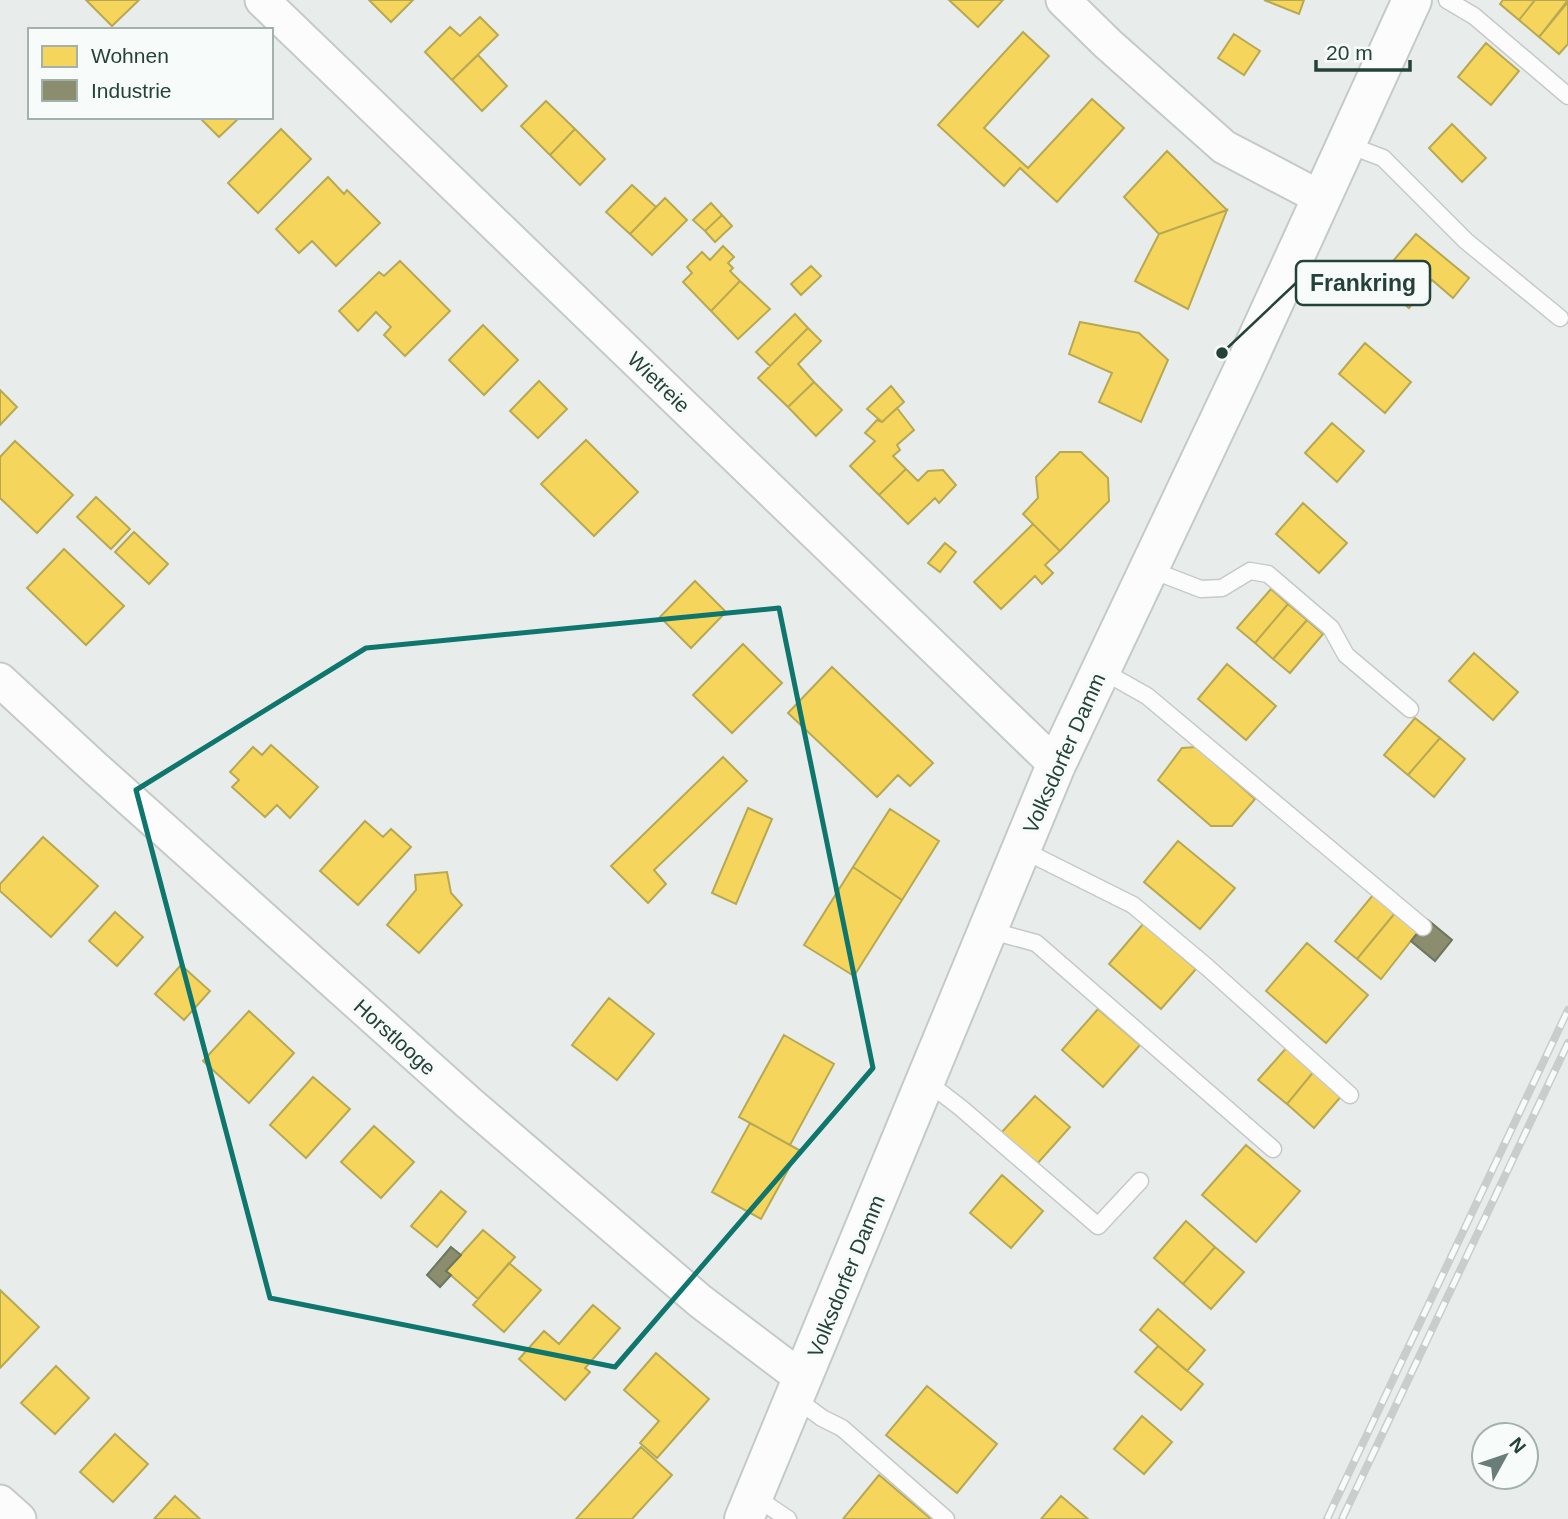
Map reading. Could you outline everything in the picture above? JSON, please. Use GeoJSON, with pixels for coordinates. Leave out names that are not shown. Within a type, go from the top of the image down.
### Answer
{"type":"FeatureCollection","features":[{"type":"Feature","properties":{"kind":"main road","name":"Volksdorfer Damm"},"geometry":{"type":"LineString","coordinates":[[749,1508],[1056,765],[1243,370],[1412,0]]}},
{"type":"Feature","properties":{"kind":"street","name":"Wietreie"},"geometry":{"type":"LineString","coordinates":[[262,0],[1056,765]]}},
{"type":"Feature","properties":{"kind":"street"},"geometry":{"type":"LineString","coordinates":[[1063,0],[1108,44],[1224,147],[1321,198]]}},
{"type":"Feature","properties":{"kind":"street","name":"Horstlooge"},"geometry":{"type":"LineString","coordinates":[[0,680],[469,1103],[799,1389]]}},
{"type":"Feature","properties":{"kind":"street"},"geometry":{"type":"LineString","coordinates":[[0,1502],[19,1519]]}},
{"type":"Feature","properties":{"kind":"lane"},"geometry":{"type":"LineString","coordinates":[[1447,0],[1474,16],[1568,96]]}},
{"type":"Feature","properties":{"kind":"lane"},"geometry":{"type":"LineString","coordinates":[[1346,144],[1383,158],[1466,241],[1560,318]]}},
{"type":"Feature","properties":{"kind":"lane"},"geometry":{"type":"LineString","coordinates":[[1149,569],[1201,589],[1222,588],[1250,571],[1268,574],[1331,628],[1346,655],[1410,709]]}},
{"type":"Feature","properties":{"kind":"lane"},"geometry":{"type":"LineString","coordinates":[[1101,670],[1147,696],[1423,927]]}},
{"type":"Feature","properties":{"kind":"lane"},"geometry":{"type":"LineString","coordinates":[[1021,849],[1133,905],[1207,967],[1350,1095]]}},
{"type":"Feature","properties":{"kind":"lane"},"geometry":{"type":"LineString","coordinates":[[988,930],[1036,943],[1273,1149]]}},
{"type":"Feature","properties":{"kind":"lane"},"geometry":{"type":"LineString","coordinates":[[926,1081],[1098,1226],[1140,1181]]}},
{"type":"Feature","properties":{"kind":"lane"},"geometry":{"type":"LineString","coordinates":[[799,1389],[822,1418],[842,1428],[946,1519]]}},
{"type":"Feature","properties":{"kind":"lane"},"geometry":{"type":"LineString","coordinates":[[749,1508],[788,1519]]}},
{"type":"Feature","properties":{"kind":"highlighted area"},"geometry":{"type":"Polygon","coordinates":[[[779,608],[873,1068],[615,1367],[270,1298],[136,790],[366,648],[779,608]]]}},
{"type":"Feature","properties":{"kind":"building: Wohnen"},"geometry":{"type":"Polygon","coordinates":[[[86,0],[139,0],[112,26],[86,0]]]}},
{"type":"Feature","properties":{"kind":"building: Wohnen"},"geometry":{"type":"Polygon","coordinates":[[[369,0],[413,0],[391,22],[369,0]]]}},
{"type":"Feature","properties":{"kind":"building: Wohnen"},"geometry":{"type":"Polygon","coordinates":[[[949,0],[1003,0],[978,27],[949,0]]]}},
{"type":"Feature","properties":{"kind":"building: Wohnen"},"geometry":{"type":"Polygon","coordinates":[[[1264,0],[1304,0],[1299,14],[1264,0]]]}},
{"type":"Feature","properties":{"kind":"building: Wohnen"},"geometry":{"type":"Polygon","coordinates":[[[1503,0],[1535,0],[1519,20],[1500,4],[1503,0]]]}},
{"type":"Feature","properties":{"kind":"building: Wohnen"},"geometry":{"type":"Polygon","coordinates":[[[1535,0],[1568,0],[1539,37],[1519,20],[1535,0]]]}},
{"type":"Feature","properties":{"kind":"building: Wohnen"},"geometry":{"type":"Polygon","coordinates":[[[1568,2],[1568,44],[1559,54],[1539,37],[1568,2]]]}},
{"type":"Feature","properties":{"kind":"building: Wohnen"},"geometry":{"type":"Polygon","coordinates":[[[480,17],[498,35],[452,80],[425,52],[450,27],[460,36],[480,17]]]}},
{"type":"Feature","properties":{"kind":"building: Wohnen"},"geometry":{"type":"Polygon","coordinates":[[[1023,32],[1049,56],[984,128],[1028,168],[1092,99],[1124,128],[1057,202],[1020,168],[1004,186],[938,125],[1023,32]]]}},
{"type":"Feature","properties":{"kind":"building: Wohnen"},"geometry":{"type":"Polygon","coordinates":[[[1234,34],[1260,51],[1244,75],[1218,58],[1234,34]]]}},
{"type":"Feature","properties":{"kind":"building: Wohnen"},"geometry":{"type":"Polygon","coordinates":[[[1486,43],[1519,71],[1491,105],[1458,77],[1486,43]]]}},
{"type":"Feature","properties":{"kind":"building: Wohnen"},"geometry":{"type":"Polygon","coordinates":[[[478,55],[507,86],[482,111],[452,80],[478,55]]]}},
{"type":"Feature","properties":{"kind":"building: Wohnen"},"geometry":{"type":"Polygon","coordinates":[[[546,101],[575,129],[550,155],[521,126],[546,101]]]}},
{"type":"Feature","properties":{"kind":"building: Wohnen"},"geometry":{"type":"Polygon","coordinates":[[[201,119],[238,119],[219,137],[201,119]]]}},
{"type":"Feature","properties":{"kind":"building: Wohnen"},"geometry":{"type":"Polygon","coordinates":[[[1452,124],[1486,158],[1462,182],[1429,148],[1452,124]]]}},
{"type":"Feature","properties":{"kind":"building: Wohnen"},"geometry":{"type":"Polygon","coordinates":[[[281,129],[311,159],[258,213],[228,183],[281,129]]]}},
{"type":"Feature","properties":{"kind":"building: Wohnen"},"geometry":{"type":"Polygon","coordinates":[[[575,129],[605,159],[580,185],[550,155],[575,129]]]}},
{"type":"Feature","properties":{"kind":"building: Wohnen"},"geometry":{"type":"Polygon","coordinates":[[[1167,151],[1227,210],[1159,234],[1124,197],[1167,151]]]}},
{"type":"Feature","properties":{"kind":"building: Wohnen"},"geometry":{"type":"Polygon","coordinates":[[[328,177],[344,194],[347,190],[380,223],[336,266],[312,241],[299,253],[276,229],[328,177]]]}},
{"type":"Feature","properties":{"kind":"building: Wohnen"},"geometry":{"type":"Polygon","coordinates":[[[632,185],[656,207],[630,234],[606,212],[632,185]]]}},
{"type":"Feature","properties":{"kind":"building: Wohnen"},"geometry":{"type":"Polygon","coordinates":[[[665,198],[687,220],[652,255],[630,234],[665,198]]]}},
{"type":"Feature","properties":{"kind":"building: Wohnen"},"geometry":{"type":"Polygon","coordinates":[[[711,203],[722,215],[705,231],[693,220],[711,203]]]}},
{"type":"Feature","properties":{"kind":"building: Wohnen"},"geometry":{"type":"Polygon","coordinates":[[[1227,210],[1188,309],[1135,281],[1159,234],[1227,210]]]}},
{"type":"Feature","properties":{"kind":"building: Wohnen"},"geometry":{"type":"Polygon","coordinates":[[[722,215],[732,226],[715,242],[705,231],[722,215]]]}},
{"type":"Feature","properties":{"kind":"building: Wohnen"},"geometry":{"type":"Polygon","coordinates":[[[1416,234],[1469,278],[1453,298],[1432,280],[1409,308],[1376,281],[1416,234]]]}},
{"type":"Feature","properties":{"kind":"building: Wohnen"},"geometry":{"type":"Polygon","coordinates":[[[723,246],[734,257],[728,263],[733,268],[730,271],[740,281],[711,311],[683,282],[692,273],[687,267],[702,252],[710,260],[723,246]]]}},
{"type":"Feature","properties":{"kind":"building: Wohnen"},"geometry":{"type":"Polygon","coordinates":[[[400,261],[450,311],[405,356],[384,335],[391,327],[376,312],[358,331],[339,311],[379,272],[384,276],[400,261]]]}},
{"type":"Feature","properties":{"kind":"building: Wohnen"},"geometry":{"type":"Polygon","coordinates":[[[811,266],[821,276],[801,295],[791,284],[811,266]]]}},
{"type":"Feature","properties":{"kind":"building: Wohnen"},"geometry":{"type":"Polygon","coordinates":[[[740,281],[770,309],[738,339],[711,311],[740,281]]]}},
{"type":"Feature","properties":{"kind":"building: Wohnen"},"geometry":{"type":"Polygon","coordinates":[[[795,314],[808,328],[770,366],[756,352],[795,314]]]}},
{"type":"Feature","properties":{"kind":"building: Wohnen"},"geometry":{"type":"Polygon","coordinates":[[[1080,322],[1139,333],[1168,360],[1141,422],[1099,402],[1112,373],[1069,354],[1080,322]]]}},
{"type":"Feature","properties":{"kind":"building: Wohnen"},"geometry":{"type":"Polygon","coordinates":[[[483,325],[518,360],[484,395],[449,360],[483,325]]]}},
{"type":"Feature","properties":{"kind":"building: Wohnen"},"geometry":{"type":"Polygon","coordinates":[[[808,328],[821,341],[798,364],[814,382],[788,407],[758,378],[808,328]]]}},
{"type":"Feature","properties":{"kind":"building: Wohnen"},"geometry":{"type":"Polygon","coordinates":[[[1365,343],[1411,382],[1385,413],[1339,374],[1365,343]]]}},
{"type":"Feature","properties":{"kind":"building: Wohnen"},"geometry":{"type":"Polygon","coordinates":[[[539,381],[567,409],[538,438],[510,411],[539,381]]]}},
{"type":"Feature","properties":{"kind":"building: Wohnen"},"geometry":{"type":"Polygon","coordinates":[[[814,382],[842,410],[816,436],[788,407],[814,382]]]}},
{"type":"Feature","properties":{"kind":"building: Wohnen"},"geometry":{"type":"Polygon","coordinates":[[[891,386],[904,402],[882,422],[867,409],[891,386]]]}},
{"type":"Feature","properties":{"kind":"building: Wohnen"},"geometry":{"type":"Polygon","coordinates":[[[0,390],[17,407],[0,425],[0,390]]]}},
{"type":"Feature","properties":{"kind":"building: Wohnen"},"geometry":{"type":"Polygon","coordinates":[[[897,408],[914,430],[897,445],[900,450],[893,456],[906,469],[879,495],[850,466],[875,441],[865,433],[877,420],[882,422],[897,408]]]}},
{"type":"Feature","properties":{"kind":"building: Wohnen"},"geometry":{"type":"Polygon","coordinates":[[[1332,423],[1364,451],[1337,482],[1305,453],[1332,423]]]}},
{"type":"Feature","properties":{"kind":"building: Wohnen"},"geometry":{"type":"Polygon","coordinates":[[[586,440],[638,492],[594,536],[541,484],[586,440]]]}},
{"type":"Feature","properties":{"kind":"building: Wohnen"},"geometry":{"type":"Polygon","coordinates":[[[15,441],[73,495],[37,533],[0,498],[0,457],[15,441]]]}},
{"type":"Feature","properties":{"kind":"building: Wohnen"},"geometry":{"type":"Polygon","coordinates":[[[1060,452],[1081,452],[1108,478],[1109,501],[1060,551],[1023,514],[1038,498],[1036,477],[1060,452]]]}},
{"type":"Feature","properties":{"kind":"building: Wohnen"},"geometry":{"type":"Polygon","coordinates":[[[906,469],[918,481],[928,471],[943,470],[956,485],[939,503],[935,498],[908,524],[879,495],[906,469]]]}},
{"type":"Feature","properties":{"kind":"building: Wohnen"},"geometry":{"type":"Polygon","coordinates":[[[96,497],[130,529],[111,549],[77,517],[96,497]]]}},
{"type":"Feature","properties":{"kind":"building: Wohnen"},"geometry":{"type":"Polygon","coordinates":[[[1303,503],[1347,543],[1319,573],[1276,534],[1303,503]]]}},
{"type":"Feature","properties":{"kind":"building: Wohnen"},"geometry":{"type":"Polygon","coordinates":[[[1033,524],[1060,551],[1045,565],[1053,573],[1042,584],[1035,576],[1001,609],[974,582],[1033,524]]]}},
{"type":"Feature","properties":{"kind":"building: Wohnen"},"geometry":{"type":"Polygon","coordinates":[[[134,532],[168,564],[149,584],[115,552],[134,532]]]}},
{"type":"Feature","properties":{"kind":"building: Wohnen"},"geometry":{"type":"Polygon","coordinates":[[[945,543],[956,552],[940,572],[928,563],[945,543]]]}},
{"type":"Feature","properties":{"kind":"building: Wohnen"},"geometry":{"type":"Polygon","coordinates":[[[64,549],[124,606],[86,645],[27,588],[64,549]]]}},
{"type":"Feature","properties":{"kind":"building: Wohnen"},"geometry":{"type":"Polygon","coordinates":[[[695,581],[726,612],[691,648],[660,617],[695,581]]]}},
{"type":"Feature","properties":{"kind":"building: Wohnen"},"geometry":{"type":"Polygon","coordinates":[[[1271,589],[1288,604],[1255,643],[1237,628],[1271,589]]]}},
{"type":"Feature","properties":{"kind":"building: Wohnen"},"geometry":{"type":"Polygon","coordinates":[[[1288,604],[1307,620],[1273,659],[1255,643],[1288,604]]]}},
{"type":"Feature","properties":{"kind":"building: Wohnen"},"geometry":{"type":"Polygon","coordinates":[[[1307,620],[1323,634],[1290,673],[1273,659],[1307,620]]]}},
{"type":"Feature","properties":{"kind":"building: Wohnen"},"geometry":{"type":"Polygon","coordinates":[[[743,644],[782,683],[732,733],[693,695],[743,644]]]}},
{"type":"Feature","properties":{"kind":"building: Wohnen"},"geometry":{"type":"Polygon","coordinates":[[[1474,653],[1518,692],[1493,720],[1449,681],[1474,653]]]}},
{"type":"Feature","properties":{"kind":"building: Wohnen"},"geometry":{"type":"Polygon","coordinates":[[[1227,664],[1276,706],[1246,740],[1198,699],[1227,664]]]}},
{"type":"Feature","properties":{"kind":"building: Wohnen"},"geometry":{"type":"Polygon","coordinates":[[[832,667],[933,763],[910,786],[898,775],[877,797],[788,713],[832,667]]]}},
{"type":"Feature","properties":{"kind":"building: Wohnen"},"geometry":{"type":"Polygon","coordinates":[[[1415,718],[1440,738],[1408,775],[1384,755],[1415,718]]]}},
{"type":"Feature","properties":{"kind":"building: Wohnen"},"geometry":{"type":"Polygon","coordinates":[[[1440,738],[1465,759],[1434,797],[1408,775],[1440,738]]]}},
{"type":"Feature","properties":{"kind":"building: Wohnen"},"geometry":{"type":"Polygon","coordinates":[[[271,745],[318,787],[290,818],[277,805],[265,817],[232,787],[239,780],[230,772],[253,747],[262,755],[271,745]]]}},
{"type":"Feature","properties":{"kind":"building: Wohnen"},"geometry":{"type":"Polygon","coordinates":[[[1196,747],[1255,799],[1232,826],[1211,826],[1158,780],[1182,748],[1196,747]]]}},
{"type":"Feature","properties":{"kind":"building: Wohnen"},"geometry":{"type":"Polygon","coordinates":[[[723,757],[747,781],[654,870],[666,884],[648,903],[611,866],[723,757]]]}},
{"type":"Feature","properties":{"kind":"building: Wohnen"},"geometry":{"type":"Polygon","coordinates":[[[748,808],[772,819],[736,904],[712,893],[748,808]]]}},
{"type":"Feature","properties":{"kind":"building: Wohnen"},"geometry":{"type":"Polygon","coordinates":[[[890,809],[939,841],[902,900],[853,867],[890,809]]]}},
{"type":"Feature","properties":{"kind":"building: Wohnen"},"geometry":{"type":"Polygon","coordinates":[[[365,821],[383,837],[391,829],[411,847],[358,905],[320,871],[365,821]]]}},
{"type":"Feature","properties":{"kind":"building: Wohnen"},"geometry":{"type":"Polygon","coordinates":[[[43,837],[98,886],[51,937],[0,891],[0,884],[43,837]]]}},
{"type":"Feature","properties":{"kind":"building: Wohnen"},"geometry":{"type":"Polygon","coordinates":[[[1178,841],[1235,888],[1200,929],[1144,882],[1178,841]]]}},
{"type":"Feature","properties":{"kind":"building: Wohnen"},"geometry":{"type":"Polygon","coordinates":[[[853,867],[902,900],[854,976],[804,945],[853,867]]]}},
{"type":"Feature","properties":{"kind":"building: Wohnen"},"geometry":{"type":"Polygon","coordinates":[[[447,872],[451,893],[462,905],[419,953],[387,925],[416,890],[415,875],[447,872]]]}},
{"type":"Feature","properties":{"kind":"building: Wohnen"},"geometry":{"type":"Polygon","coordinates":[[[1373,895],[1395,913],[1357,959],[1335,941],[1373,895]]]}},
{"type":"Feature","properties":{"kind":"building: Wohnen"},"geometry":{"type":"Polygon","coordinates":[[[115,912],[143,937],[117,966],[89,941],[115,912]]]}},
{"type":"Feature","properties":{"kind":"building: Wohnen"},"geometry":{"type":"Polygon","coordinates":[[[1395,913],[1418,932],[1381,979],[1357,959],[1395,913]]]}},
{"type":"Feature","properties":{"kind":"building: Wohnen"},"geometry":{"type":"Polygon","coordinates":[[[1143,924],[1196,969],[1161,1009],[1109,964],[1143,924]]]}},
{"type":"Feature","properties":{"kind":"building: Wohnen"},"geometry":{"type":"Polygon","coordinates":[[[1307,943],[1368,995],[1326,1043],[1266,991],[1307,943]]]}},
{"type":"Feature","properties":{"kind":"building: Wohnen"},"geometry":{"type":"Polygon","coordinates":[[[181,965],[210,991],[184,1020],[155,994],[181,965]]]}},
{"type":"Feature","properties":{"kind":"building: Wohnen"},"geometry":{"type":"Polygon","coordinates":[[[609,998],[654,1034],[617,1080],[572,1045],[609,998]]]}},
{"type":"Feature","properties":{"kind":"building: Wohnen"},"geometry":{"type":"Polygon","coordinates":[[[1098,1009],[1140,1045],[1103,1087],[1062,1050],[1098,1009]]]}},
{"type":"Feature","properties":{"kind":"building: Wohnen"},"geometry":{"type":"Polygon","coordinates":[[[249,1011],[294,1053],[249,1103],[203,1061],[249,1011]]]}},
{"type":"Feature","properties":{"kind":"building: Wohnen"},"geometry":{"type":"Polygon","coordinates":[[[784,1035],[834,1064],[790,1145],[739,1117],[784,1035]]]}},
{"type":"Feature","properties":{"kind":"building: Wohnen"},"geometry":{"type":"Polygon","coordinates":[[[1288,1046],[1315,1070],[1287,1104],[1258,1080],[1288,1046]]]}},
{"type":"Feature","properties":{"kind":"building: Wohnen"},"geometry":{"type":"Polygon","coordinates":[[[1315,1070],[1343,1094],[1314,1128],[1287,1104],[1315,1070]]]}},
{"type":"Feature","properties":{"kind":"building: Wohnen"},"geometry":{"type":"Polygon","coordinates":[[[313,1077],[350,1109],[306,1158],[270,1125],[313,1077]]]}},
{"type":"Feature","properties":{"kind":"building: Wohnen"},"geometry":{"type":"Polygon","coordinates":[[[1035,1096],[1070,1127],[1036,1165],[1001,1133],[1035,1096]]]}},
{"type":"Feature","properties":{"kind":"building: Wohnen"},"geometry":{"type":"Polygon","coordinates":[[[750,1123],[799,1150],[761,1219],[712,1192],[750,1123]]]}},
{"type":"Feature","properties":{"kind":"building: Wohnen"},"geometry":{"type":"Polygon","coordinates":[[[374,1126],[414,1162],[381,1198],[341,1162],[374,1126]]]}},
{"type":"Feature","properties":{"kind":"building: Wohnen"},"geometry":{"type":"Polygon","coordinates":[[[1246,1145],[1300,1191],[1256,1242],[1202,1195],[1246,1145]]]}},
{"type":"Feature","properties":{"kind":"building: Wohnen"},"geometry":{"type":"Polygon","coordinates":[[[1002,1175],[1043,1211],[1011,1248],[970,1213],[1002,1175]]]}},
{"type":"Feature","properties":{"kind":"building: Wohnen"},"geometry":{"type":"Polygon","coordinates":[[[441,1191],[466,1212],[437,1247],[411,1226],[441,1191]]]}},
{"type":"Feature","properties":{"kind":"building: Wohnen"},"geometry":{"type":"Polygon","coordinates":[[[1186,1221],[1215,1247],[1183,1284],[1154,1258],[1186,1221]]]}},
{"type":"Feature","properties":{"kind":"building: Wohnen"},"geometry":{"type":"Polygon","coordinates":[[[483,1230],[515,1257],[478,1299],[446,1271],[483,1230]]]}},
{"type":"Feature","properties":{"kind":"building: Wohnen"},"geometry":{"type":"Polygon","coordinates":[[[1215,1247],[1244,1272],[1211,1309],[1183,1284],[1215,1247]]]}},
{"type":"Feature","properties":{"kind":"building: Wohnen"},"geometry":{"type":"Polygon","coordinates":[[[509,1263],[541,1290],[504,1332],[473,1305],[509,1263]]]}},
{"type":"Feature","properties":{"kind":"building: Wohnen"},"geometry":{"type":"Polygon","coordinates":[[[0,1290],[39,1327],[0,1368],[0,1290]]]}},
{"type":"Feature","properties":{"kind":"building: Wohnen"},"geometry":{"type":"Polygon","coordinates":[[[593,1305],[620,1328],[585,1368],[590,1372],[565,1400],[519,1359],[544,1331],[559,1344],[593,1305]]]}},
{"type":"Feature","properties":{"kind":"building: Wohnen"},"geometry":{"type":"Polygon","coordinates":[[[1158,1309],[1205,1350],[1187,1371],[1140,1330],[1158,1309]]]}},
{"type":"Feature","properties":{"kind":"building: Wohnen"},"geometry":{"type":"Polygon","coordinates":[[[1158,1346],[1203,1384],[1181,1410],[1135,1372],[1158,1346]]]}},
{"type":"Feature","properties":{"kind":"building: Wohnen"},"geometry":{"type":"Polygon","coordinates":[[[656,1353],[709,1399],[657,1458],[640,1443],[659,1421],[624,1390],[656,1353]]]}},
{"type":"Feature","properties":{"kind":"building: Wohnen"},"geometry":{"type":"Polygon","coordinates":[[[56,1366],[89,1398],[55,1434],[21,1403],[56,1366]]]}},
{"type":"Feature","properties":{"kind":"building: Wohnen"},"geometry":{"type":"Polygon","coordinates":[[[927,1386],[997,1444],[957,1493],[886,1435],[927,1386]]]}},
{"type":"Feature","properties":{"kind":"building: Wohnen"},"geometry":{"type":"Polygon","coordinates":[[[1142,1416],[1172,1442],[1144,1474],[1114,1449],[1142,1416]]]}},
{"type":"Feature","properties":{"kind":"building: Wohnen"},"geometry":{"type":"Polygon","coordinates":[[[115,1434],[148,1464],[113,1502],[80,1472],[115,1434]]]}},
{"type":"Feature","properties":{"kind":"building: Wohnen"},"geometry":{"type":"Polygon","coordinates":[[[641,1447],[672,1475],[632,1519],[576,1519],[641,1447]]]}},
{"type":"Feature","properties":{"kind":"building: Wohnen"},"geometry":{"type":"Polygon","coordinates":[[[879,1475],[931,1519],[843,1519],[879,1475]]]}},
{"type":"Feature","properties":{"kind":"building: Wohnen"},"geometry":{"type":"Polygon","coordinates":[[[175,1496],[200,1519],[154,1519],[175,1496]]]}},
{"type":"Feature","properties":{"kind":"building: Wohnen"},"geometry":{"type":"Polygon","coordinates":[[[1061,1496],[1088,1519],[1041,1519],[1061,1496]]]}},
{"type":"Feature","properties":{"kind":"building: Industrie"},"geometry":{"type":"Polygon","coordinates":[[[1428,920],[1452,940],[1435,961],[1411,941],[1428,920]]]}},
{"type":"Feature","properties":{"kind":"building: Industrie"},"geometry":{"type":"Polygon","coordinates":[[[451,1247],[461,1255],[446,1271],[451,1275],[440,1287],[427,1275],[451,1247]]]}},
{"type":"Feature","properties":{"kind":"railway"},"geometry":{"type":"LineString","coordinates":[[1327,1519],[1568,1010]]}},
{"type":"Feature","properties":{"kind":"railway"},"geometry":{"type":"LineString","coordinates":[[1342,1519],[1568,1043]]}},
{"type":"Feature","properties":{"kind":"place","name":"Frankring"},"geometry":{"type":"Point","coordinates":[1222,353]}}]}
